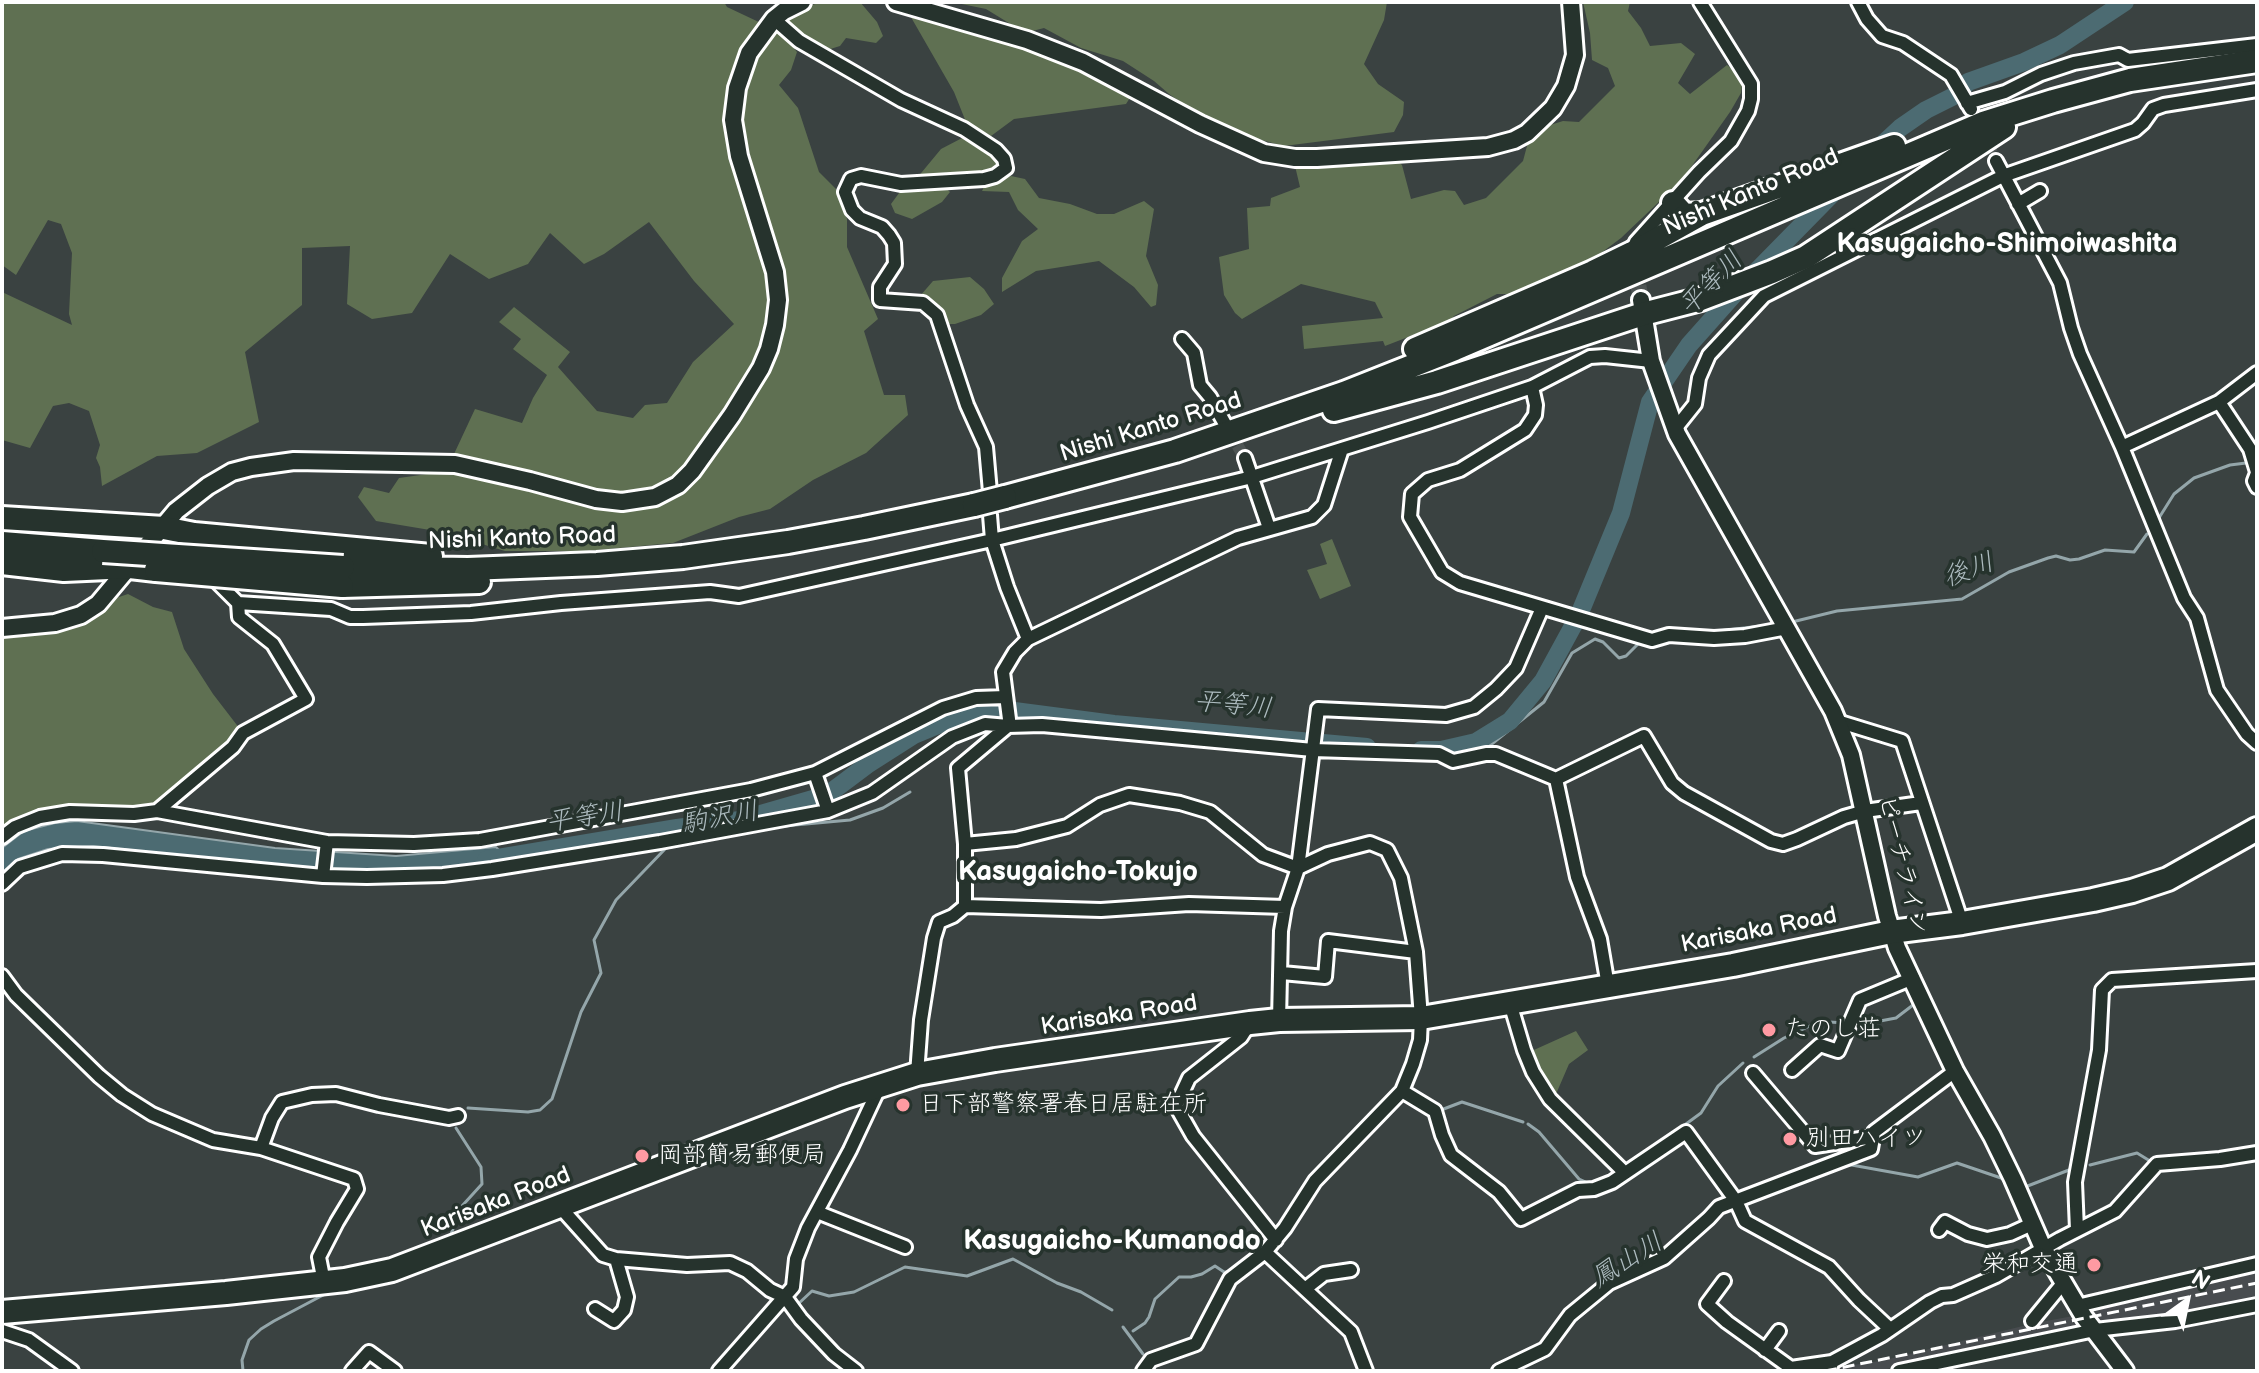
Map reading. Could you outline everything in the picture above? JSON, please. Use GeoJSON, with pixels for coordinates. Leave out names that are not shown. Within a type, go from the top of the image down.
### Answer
{"type":"FeatureCollection","features":[{"type":"Feature","properties":{"kind":"highway","name":"Nishi Kanto Road"},"geometry":{"type":"LineString","coordinates":[[2,543],[343,567],[535,567],[683,557],[834,534],[990,502],[1175,451],[1230,428],[1344,393],[1455,349],[1913,152],[2017,112],[2130,80],[2257,61]]}},
{"type":"Feature","properties":{"kind":"highway"},"geometry":{"type":"LineString","coordinates":[[1175,451],[1227,441],[1437,382],[1642,307],[1701,299],[1772,272],[1806,257],[1993,132],[2093,90]]}},
{"type":"Feature","properties":{"kind":"highway"},"geometry":{"type":"LineString","coordinates":[[1230,428],[1633,257],[1702,214],[1929,134],[2017,112]]}},
{"type":"Feature","properties":{"kind":"highway"},"geometry":{"type":"LineString","coordinates":[[1673,203],[1684,215],[1702,214]]}},
{"type":"Feature","properties":{"kind":"highway"},"geometry":{"type":"LineString","coordinates":[[2,518],[164,528],[343,567],[459,584],[602,570],[683,557]]}},
{"type":"Feature","properties":{"kind":"highway"},"geometry":{"type":"LineString","coordinates":[[2,563],[64,570],[343,567]]}},
{"type":"Feature","properties":{"kind":"highway","name":"Karisaka Road"},"geometry":{"type":"LineString","coordinates":[[2,1312],[226,1293],[324,1282],[392,1270],[880,1085],[917,1074],[1250,1023],[1421,1018],[1733,965],[1891,932],[1962,923],[2132,891],[2168,879],[2255,834]]}},
{"type":"Feature","properties":{"kind":"street"},"geometry":{"type":"LineString","coordinates":[[2,628],[55,623],[81,615],[98,604],[176,511],[208,486],[232,472],[251,467],[294,461],[455,464],[596,499],[622,502],[655,497],[678,485],[716,439],[749,389],[769,349],[778,300],[775,272],[739,156],[733,120],[737,88],[749,53],[774,19],[802,2]]}},
{"type":"Feature","properties":{"kind":"street"},"geometry":{"type":"LineString","coordinates":[[896,2],[927,6],[1083,62],[1253,149],[1282,156],[1317,158],[1488,147],[1527,133],[1553,108],[1566,86],[1575,55],[1571,2]]}},
{"type":"Feature","properties":{"kind":"street"},"geometry":{"type":"LineString","coordinates":[[1633,257],[1636,242],[1731,141],[1748,111],[1751,84],[1700,2]]}},
{"type":"Feature","properties":{"kind":"street"},"geometry":{"type":"LineString","coordinates":[[1858,2],[1867,19],[1882,36],[1910,47],[1951,75],[1969,106],[2074,63],[2119,55],[2128,60],[2257,45]]}},
{"type":"Feature","properties":{"kind":"street"},"geometry":{"type":"LineString","coordinates":[[774,19],[799,41],[901,100],[964,129],[1004,159],[1006,168],[984,179],[901,184],[861,176],[851,179],[845,192],[852,210],[860,218],[882,227],[894,243],[895,264],[880,287],[880,300],[923,303],[937,315],[967,405],[986,447],[992,540],[1028,639]]}},
{"type":"Feature","properties":{"kind":"street"},"geometry":{"type":"LineString","coordinates":[[1675,429],[1695,404],[1699,378],[1709,355],[1764,296],[2003,176],[2135,130],[2153,109],[2257,90]]}},
{"type":"Feature","properties":{"kind":"street"},"geometry":{"type":"LineString","coordinates":[[1996,161],[2060,283],[2080,354],[2184,598],[2197,618],[2217,690],[2247,734],[2257,743]]}},
{"type":"Feature","properties":{"kind":"street"},"geometry":{"type":"LineString","coordinates":[[2018,204],[2040,191]]}},
{"type":"Feature","properties":{"kind":"street","name":"ピーチライン"},"geometry":{"type":"LineString","coordinates":[[1642,307],[1651,361],[1675,429],[1787,628],[1837,721],[1851,755],[1891,932],[1955,1071],[1992,1136],[2043,1248],[2077,1306],[2125,1371]]}},
{"type":"Feature","properties":{"kind":"street"},"geometry":{"type":"LineString","coordinates":[[1182,339],[1194,353],[1200,385],[1230,428]]}},
{"type":"Feature","properties":{"kind":"street"},"geometry":{"type":"LineString","coordinates":[[238,603],[331,609],[350,617],[363,617],[471,613],[710,592],[739,596],[992,540],[1252,477],[1532,387],[1590,357],[1651,361]]}},
{"type":"Feature","properties":{"kind":"street"},"geometry":{"type":"LineString","coordinates":[[2122,447],[2219,402],[2257,373]]}},
{"type":"Feature","properties":{"kind":"street"},"geometry":{"type":"LineString","coordinates":[[1532,387],[1535,415],[1525,430],[1460,470],[1428,480],[1412,494],[1410,517],[1442,572],[1453,580],[1652,640],[1669,635],[1714,638],[1745,636],[1787,628]]}},
{"type":"Feature","properties":{"kind":"street"},"geometry":{"type":"LineString","coordinates":[[2219,402],[2250,449],[2257,472],[2254,481],[2257,487]]}},
{"type":"Feature","properties":{"kind":"street"},"geometry":{"type":"LineString","coordinates":[[1008,723],[1003,672],[1015,652],[1028,639],[1238,538],[1312,517],[1324,505],[1342,449]]}},
{"type":"Feature","properties":{"kind":"street"},"geometry":{"type":"LineString","coordinates":[[1245,458],[1269,528]]}},
{"type":"Feature","properties":{"kind":"street"},"geometry":{"type":"LineString","coordinates":[[157,811],[233,747],[243,733],[306,699],[273,644],[239,617],[238,603],[164,528]]}},
{"type":"Feature","properties":{"kind":"street"},"geometry":{"type":"LineString","coordinates":[[1279,1020],[1281,931],[1298,868],[1318,709],[1446,715],[1474,707],[1516,668],[1547,610]]}},
{"type":"Feature","properties":{"kind":"street"},"geometry":{"type":"LineString","coordinates":[[2,837],[15,827],[40,817],[70,812],[134,814],[157,811],[327,842],[414,844],[480,840],[751,790],[815,773],[943,708],[976,698],[1006,697]]}},
{"type":"Feature","properties":{"kind":"street"},"geometry":{"type":"LineString","coordinates":[[1837,721],[1902,741],[1962,923]]}},
{"type":"Feature","properties":{"kind":"street"},"geometry":{"type":"LineString","coordinates":[[2,884],[20,867],[62,854],[103,855],[323,876],[443,875],[492,869],[828,811],[872,793],[952,737],[985,724],[1008,723],[1313,750],[1439,754],[1453,761],[1496,754],[1556,779],[1644,736],[1672,783],[1684,793],[1771,841],[1783,844],[1844,817],[1921,803]]}},
{"type":"Feature","properties":{"kind":"street"},"geometry":{"type":"LineString","coordinates":[[965,906],[965,844],[958,768],[1008,723]]}},
{"type":"Feature","properties":{"kind":"street"},"geometry":{"type":"LineString","coordinates":[[815,773],[828,811]]}},
{"type":"Feature","properties":{"kind":"street"},"geometry":{"type":"LineString","coordinates":[[1556,779],[1577,877],[1600,939],[1608,986]]}},
{"type":"Feature","properties":{"kind":"street"},"geometry":{"type":"LineString","coordinates":[[965,844],[1016,839],[1067,826],[1100,805],[1129,795],[1180,803],[1210,812],[1263,855],[1298,868],[1328,854],[1370,843],[1387,850],[1401,878],[1416,952],[1421,1018],[1420,1040],[1402,1091],[1315,1181],[1276,1240],[1230,1279],[1196,1344],[1151,1360],[1143,1371]]}},
{"type":"Feature","properties":{"kind":"street"},"geometry":{"type":"LineString","coordinates":[[323,876],[327,842]]}},
{"type":"Feature","properties":{"kind":"street"},"geometry":{"type":"LineString","coordinates":[[917,1074],[921,1020],[934,938],[939,922],[965,906],[1101,910],[1189,904],[1285,907]]}},
{"type":"Feature","properties":{"kind":"street"},"geometry":{"type":"LineString","coordinates":[[1282,973],[1325,977],[1328,941],[1416,952]]}},
{"type":"Feature","properties":{"kind":"street"},"geometry":{"type":"LineString","coordinates":[[2077,1230],[2075,1182],[2099,1050],[2102,990],[2112,980],[2257,971]]}},
{"type":"Feature","properties":{"kind":"street"},"geometry":{"type":"LineString","coordinates":[[2,976],[16,995],[54,1033],[122,1095],[152,1114],[213,1140],[261,1148],[354,1179],[357,1189],[319,1257],[324,1282]]}},
{"type":"Feature","properties":{"kind":"street"},"geometry":{"type":"LineString","coordinates":[[1792,1070],[1820,1045],[1838,1051],[1860,1000],[1913,978]]}},
{"type":"Feature","properties":{"kind":"street"},"geometry":{"type":"LineString","coordinates":[[1510,1003],[1533,1072],[1550,1099],[1625,1173]]}},
{"type":"Feature","properties":{"kind":"street"},"geometry":{"type":"LineString","coordinates":[[1250,1023],[1241,1037],[1189,1078],[1176,1106],[1193,1136],[1276,1240]]}},
{"type":"Feature","properties":{"kind":"street"},"geometry":{"type":"LineString","coordinates":[[1499,1371],[1545,1349],[1570,1315],[1609,1283],[1664,1258],[1719,1207],[1871,1149],[1874,1132],[1955,1071]]}},
{"type":"Feature","properties":{"kind":"street"},"geometry":{"type":"LineString","coordinates":[[1753,1073],[1815,1146],[1873,1137]]}},
{"type":"Feature","properties":{"kind":"street"},"geometry":{"type":"LineString","coordinates":[[719,1371],[793,1287],[796,1259],[808,1228],[850,1150],[880,1085]]}},
{"type":"Feature","properties":{"kind":"street"},"geometry":{"type":"LineString","coordinates":[[1402,1091],[1435,1111],[1451,1155],[1499,1192],[1521,1219],[1578,1190],[1594,1189],[1625,1173],[1686,1132],[1736,1201],[1745,1221],[1829,1267],[1890,1329]]}},
{"type":"Feature","properties":{"kind":"street"},"geometry":{"type":"LineString","coordinates":[[261,1148],[272,1118],[282,1102],[312,1095],[336,1094],[435,1116],[458,1116]]}},
{"type":"Feature","properties":{"kind":"street"},"geometry":{"type":"LineString","coordinates":[[1724,1281],[1707,1304],[1727,1322],[1791,1368],[1831,1367],[1930,1302],[1996,1276],[2115,1211],[2157,1164],[2257,1153]]}},
{"type":"Feature","properties":{"kind":"street"},"geometry":{"type":"LineString","coordinates":[[560,1207],[603,1255],[616,1259],[687,1265],[730,1263],[747,1271],[770,1290],[785,1297],[834,1354],[856,1371]]}},
{"type":"Feature","properties":{"kind":"street"},"geometry":{"type":"LineString","coordinates":[[817,1212],[905,1247]]}},
{"type":"Feature","properties":{"kind":"street"},"geometry":{"type":"LineString","coordinates":[[1939,1230],[1945,1222],[1968,1234],[1987,1239],[2010,1234],[2032,1224]]}},
{"type":"Feature","properties":{"kind":"street"},"geometry":{"type":"LineString","coordinates":[[1265,1252],[1351,1332],[1366,1371]]}},
{"type":"Feature","properties":{"kind":"street"},"geometry":{"type":"LineString","coordinates":[[595,1309],[614,1321],[624,1310],[627,1297],[616,1259]]}},
{"type":"Feature","properties":{"kind":"street"},"geometry":{"type":"LineString","coordinates":[[2077,1306],[2257,1264]]}},
{"type":"Feature","properties":{"kind":"street"},"geometry":{"type":"LineString","coordinates":[[1305,1289],[1324,1274],[1351,1270]]}},
{"type":"Feature","properties":{"kind":"street"},"geometry":{"type":"LineString","coordinates":[[2032,1321],[2064,1282]]}},
{"type":"Feature","properties":{"kind":"street"},"geometry":{"type":"LineString","coordinates":[[1899,1371],[2095,1330],[2175,1321],[2257,1305]]}},
{"type":"Feature","properties":{"kind":"street"},"geometry":{"type":"LineString","coordinates":[[2,1331],[29,1340],[72,1371]]}},
{"type":"Feature","properties":{"kind":"street"},"geometry":{"type":"LineString","coordinates":[[1765,1350],[1779,1331]]}},
{"type":"Feature","properties":{"kind":"street"},"geometry":{"type":"LineString","coordinates":[[352,1371],[369,1352],[395,1371]]}},
{"type":"Feature","properties":{"kind":"shaded area"},"geometry":{"type":"Polygon","coordinates":[[[2257,1264],[2257,1305],[2082,1330],[1877,1371],[1816,1371],[1885,1360],[2035,1323],[2090,1313],[2136,1292],[2257,1264]]]}},
{"type":"Feature","properties":{"kind":"green space"},"geometry":{"type":"Polygon","coordinates":[[[2,2],[724,2],[727,7],[780,32],[797,52],[791,70],[779,85],[798,108],[819,172],[836,189],[847,219],[847,247],[878,319],[864,331],[884,395],[905,395],[908,415],[866,453],[813,480],[770,509],[739,517],[673,543],[586,551],[505,551],[442,532],[376,521],[358,497],[364,487],[389,493],[399,478],[456,470],[454,454],[475,409],[522,423],[547,375],[513,349],[521,339],[499,322],[514,307],[570,352],[558,367],[597,411],[633,418],[645,405],[667,403],[693,362],[734,324],[694,281],[649,222],[604,254],[584,264],[550,233],[528,264],[489,279],[450,254],[412,313],[372,319],[347,304],[350,246],[302,248],[302,305],[245,352],[259,422],[197,453],[157,456],[102,486],[96,458],[100,445],[89,411],[69,403],[53,406],[30,448],[2,440],[2,292],[72,325],[69,314],[72,253],[61,224],[48,220],[16,275],[2,265],[2,2]]]}},
{"type":"Feature","properties":{"kind":"green space"},"geometry":{"type":"Polygon","coordinates":[[[822,2],[860,2],[877,22],[883,36],[876,43],[846,38],[840,46],[824,51],[802,40],[784,20],[802,8],[822,2]]]}},
{"type":"Feature","properties":{"kind":"green space"},"geometry":{"type":"Polygon","coordinates":[[[952,2],[1387,2],[1384,20],[1364,64],[1378,84],[1404,102],[1403,115],[1394,132],[1284,146],[1207,120],[1123,61],[1081,48],[1044,28],[1025,33],[986,9],[952,2]]]}},
{"type":"Feature","properties":{"kind":"green space"},"geometry":{"type":"Polygon","coordinates":[[[1583,2],[1630,2],[1628,11],[1650,46],[1681,43],[1695,54],[1678,83],[1690,94],[1727,65],[1743,78],[1741,93],[1730,112],[1682,180],[1621,238],[1593,259],[1516,294],[1497,294],[1454,316],[1442,330],[1421,332],[1385,346],[1383,341],[1304,349],[1302,326],[1383,318],[1375,302],[1301,284],[1242,319],[1235,313],[1224,295],[1219,257],[1249,249],[1247,208],[1270,206],[1271,198],[1300,187],[1295,166],[1388,153],[1402,165],[1411,199],[1444,190],[1455,191],[1464,205],[1486,198],[1523,161],[1531,131],[1563,121],[1579,122],[1615,86],[1608,68],[1592,60],[1583,2]]]}},
{"type":"Feature","properties":{"kind":"green space"},"geometry":{"type":"Polygon","coordinates":[[[908,12],[1044,52],[1133,93],[1126,104],[1014,119],[991,136],[966,122],[954,92],[908,12]]]}},
{"type":"Feature","properties":{"kind":"green space"},"geometry":{"type":"Polygon","coordinates":[[[964,137],[993,153],[999,162],[997,168],[955,177],[917,178],[941,149],[964,137]]]}},
{"type":"Feature","properties":{"kind":"green space"},"geometry":{"type":"Polygon","coordinates":[[[1011,176],[1025,179],[1039,198],[1070,204],[1097,214],[1114,214],[1144,201],[1154,209],[1146,256],[1158,285],[1156,305],[1151,307],[1134,287],[1099,261],[1036,271],[1002,292],[1002,278],[1022,241],[1038,229],[1018,210],[1009,192],[982,191],[984,187],[1011,176]]]}},
{"type":"Feature","properties":{"kind":"green space"},"geometry":{"type":"Polygon","coordinates":[[[944,186],[950,192],[942,202],[912,219],[895,213],[891,204],[902,189],[944,186]]]}},
{"type":"Feature","properties":{"kind":"green space"},"geometry":{"type":"Polygon","coordinates":[[[970,277],[984,289],[994,304],[981,315],[947,324],[936,307],[920,296],[933,281],[970,277]]]}},
{"type":"Feature","properties":{"kind":"green space"},"geometry":{"type":"Polygon","coordinates":[[[1332,539],[1351,586],[1320,599],[1307,570],[1327,564],[1320,544],[1332,539]]]}},
{"type":"Feature","properties":{"kind":"green space"},"geometry":{"type":"Polygon","coordinates":[[[128,594],[153,607],[172,612],[184,649],[243,733],[157,811],[70,812],[2,837],[2,628],[128,594]]]}},
{"type":"Feature","properties":{"kind":"green space"},"geometry":{"type":"Polygon","coordinates":[[[1576,1031],[1588,1050],[1569,1064],[1553,1101],[1525,1054],[1576,1031]]]}},
{"type":"Feature","properties":{"kind":"water"},"geometry":{"type":"Polygon","coordinates":[[[77,821],[275,848],[396,856],[496,847],[514,864],[397,873],[267,865],[93,846],[48,849],[18,859],[2,873],[2,848],[24,831],[77,821]]]}},
{"type":"Feature","properties":{"kind":"waterway","name":"平等川"},"geometry":{"type":"LineString","coordinates":[[1873,153],[1900,128],[1956,95],[1968,82],[2060,45],[2125,2]]}},
{"type":"Feature","properties":{"kind":"waterway","name":"平等川"},"geometry":{"type":"LineString","coordinates":[[1421,750],[1441,750],[1476,742],[1510,721],[1543,681],[1579,615],[1621,513],[1650,402],[1689,345],[1838,188]]}},
{"type":"Feature","properties":{"kind":"waterway","name":"後川"},"geometry":{"type":"LineString","coordinates":[[2157,521],[2174,494],[2194,478],[2230,465],[2246,463]]}},
{"type":"Feature","properties":{"kind":"waterway","name":"後川"},"geometry":{"type":"LineString","coordinates":[[1792,622],[1837,611],[1962,599],[2009,572],[2048,558],[2079,559],[2105,550],[2134,552],[2147,534]]}},
{"type":"Feature","properties":{"kind":"waterway","name":"後川"},"geometry":{"type":"LineString","coordinates":[[1710,632],[1769,625]]}},
{"type":"Feature","properties":{"kind":"waterway","name":"後川"},"geometry":{"type":"LineString","coordinates":[[1651,633],[1669,628],[1690,631]]}},
{"type":"Feature","properties":{"kind":"waterway","name":"後川"},"geometry":{"type":"LineString","coordinates":[[1471,751],[1488,747],[1544,702],[1572,653],[1595,639],[1603,642],[1619,658],[1626,656],[1639,643]]}},
{"type":"Feature","properties":{"kind":"waterway","name":"平等川"},"geometry":{"type":"LineString","coordinates":[[486,860],[740,820],[827,795],[914,735],[972,711],[999,709],[1114,724],[1367,747]]}},
{"type":"Feature","properties":{"kind":"waterway","name":"駒沢川"},"geometry":{"type":"LineString","coordinates":[[468,1108],[528,1112],[540,1110],[552,1099],[581,1012],[601,973],[594,940],[616,900],[666,848],[773,827],[850,820],[883,808],[910,792]]}},
{"type":"Feature","properties":{"kind":"waterway"},"geometry":{"type":"LineString","coordinates":[[1857,1023],[1896,1018],[1913,1005]]}},
{"type":"Feature","properties":{"kind":"waterway"},"geometry":{"type":"LineString","coordinates":[[1754,1057],[1814,1024],[1848,1023]]}},
{"type":"Feature","properties":{"kind":"waterway"},"geometry":{"type":"LineString","coordinates":[[1660,1143],[1701,1113],[1718,1086],[1743,1063]]}},
{"type":"Feature","properties":{"kind":"waterway"},"geometry":{"type":"LineString","coordinates":[[1441,1110],[1462,1102],[1523,1122]]}},
{"type":"Feature","properties":{"kind":"waterway"},"geometry":{"type":"LineString","coordinates":[[1528,1124],[1539,1132],[1579,1179],[1590,1184]]}},
{"type":"Feature","properties":{"kind":"waterway","name":"駒沢川"},"geometry":{"type":"LineString","coordinates":[[449,1239],[462,1206],[482,1184],[481,1167],[456,1128]]}},
{"type":"Feature","properties":{"kind":"waterway","name":"鳳山川"},"geometry":{"type":"LineString","coordinates":[[2090,1165],[2137,1153],[2154,1161]]}},
{"type":"Feature","properties":{"kind":"waterway","name":"鳳山川"},"geometry":{"type":"LineString","coordinates":[[1846,1164],[1918,1177],[1957,1163],[2004,1179]]}},
{"type":"Feature","properties":{"kind":"waterway","name":"鳳山川"},"geometry":{"type":"LineString","coordinates":[[2025,1187],[2069,1170]]}},
{"type":"Feature","properties":{"kind":"waterway","name":"鳳山川"},"geometry":{"type":"LineString","coordinates":[[1715,1221],[1727,1209]]}},
{"type":"Feature","properties":{"kind":"waterway","name":"鳳山川"},"geometry":{"type":"LineString","coordinates":[[1688,1245],[1703,1231]]}},
{"type":"Feature","properties":{"kind":"waterway"},"geometry":{"type":"LineString","coordinates":[[797,1305],[812,1291],[829,1296],[854,1292],[905,1267],[967,1276],[1013,1259],[1112,1310]]}},
{"type":"Feature","properties":{"kind":"waterway"},"geometry":{"type":"LineString","coordinates":[[1133,1331],[1145,1323],[1155,1299],[1179,1277],[1202,1274],[1215,1266],[1224,1272],[1231,1272]]}},
{"type":"Feature","properties":{"kind":"waterway","name":"鳳山川"},"geometry":{"type":"LineString","coordinates":[[1570,1325],[1612,1288]]}},
{"type":"Feature","properties":{"kind":"waterway","name":"駒沢川"},"geometry":{"type":"LineString","coordinates":[[243,1371],[242,1360],[249,1340],[274,1321],[327,1293]]}},
{"type":"Feature","properties":{"kind":"waterway"},"geometry":{"type":"LineString","coordinates":[[1123,1327],[1143,1354]]}},
{"type":"Feature","properties":{"kind":"tunnel"},"geometry":{"type":"LineString","coordinates":[[1971,110],[1996,161]]}},
{"type":"Feature","properties":{"kind":"tunnel"},"geometry":{"type":"LineString","coordinates":[[1634,262],[1641,300]]}},
{"type":"Feature","properties":{"kind":"tunnel"},"geometry":{"type":"LineString","coordinates":[[1228,430],[1245,458]]}},
{"type":"Feature","properties":{"kind":"railway"},"geometry":{"type":"LineString","coordinates":[[1825,1371],[2257,1283]]}},
{"type":"Feature","properties":{"kind":"place","name":"たのし荘"},"geometry":{"type":"Point","coordinates":[1769,1030]}},
{"type":"Feature","properties":{"kind":"place","name":"日下部警察署春日居駐在所"},"geometry":{"type":"Point","coordinates":[903,1105]}},
{"type":"Feature","properties":{"kind":"place","name":"別田ハイツ"},"geometry":{"type":"Point","coordinates":[1790,1139]}},
{"type":"Feature","properties":{"kind":"place","name":"岡部簡易郵便局"},"geometry":{"type":"Point","coordinates":[642,1156]}},
{"type":"Feature","properties":{"kind":"place","name":"栄和交通"},"geometry":{"type":"Point","coordinates":[2094,1265]}},
{"type":"Feature","properties":{"kind":"district","name":"Kasugaicho-Shimoiwashita"},"geometry":{"type":"Point","coordinates":[2007,245]}},
{"type":"Feature","properties":{"kind":"district","name":"Kasugaicho-Tokujo"},"geometry":{"type":"Point","coordinates":[1078,873]}},
{"type":"Feature","properties":{"kind":"district","name":"Kasugaicho-Kumanodo"},"geometry":{"type":"Point","coordinates":[1112,1242]}}]}
